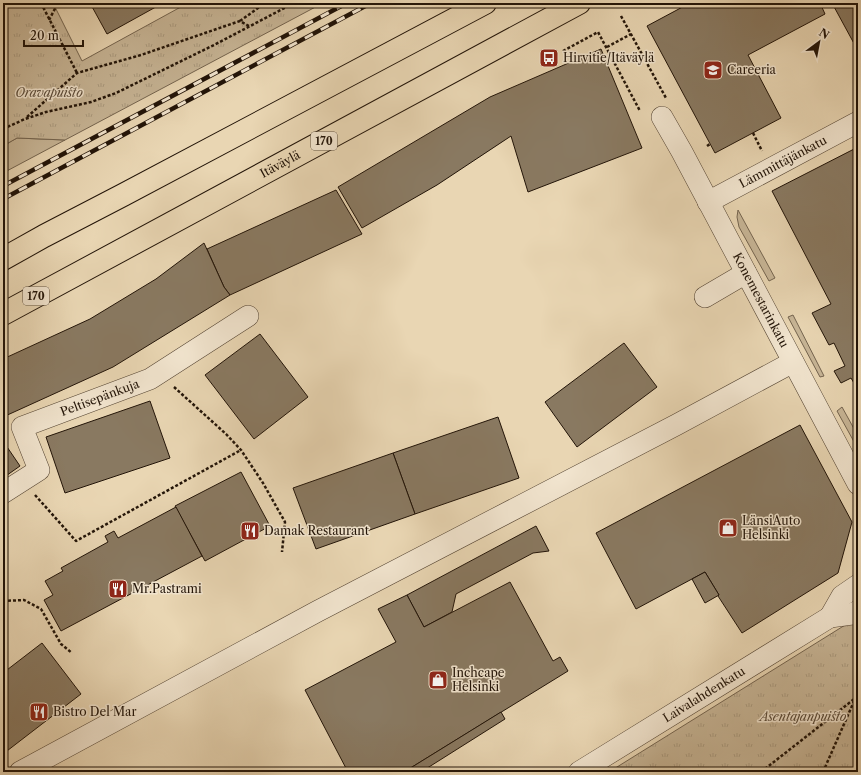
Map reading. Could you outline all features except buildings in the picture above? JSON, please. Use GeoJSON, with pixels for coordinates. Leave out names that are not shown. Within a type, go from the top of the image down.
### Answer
{"type":"FeatureCollection","features":[{"type":"Feature","properties":{"kind":"highway"},"geometry":{"type":"LineString","coordinates":[[3,259],[485,3]]}},
{"type":"Feature","properties":{"kind":"highway","name":"Itäväylä"},"geometry":{"type":"LineString","coordinates":[[3,314],[579,3]]}},
{"type":"Feature","properties":{"kind":"highway"},"geometry":{"type":"LineString","coordinates":[[3,250],[44,236]]}},
{"type":"Feature","properties":{"kind":"highway"},"geometry":{"type":"LineString","coordinates":[[3,328],[70,278]]}},
{"type":"Feature","properties":{"kind":"street","name":"Konemestarinkatu"},"geometry":{"type":"LineString","coordinates":[[664,108],[682,152],[858,484]]}},
{"type":"Feature","properties":{"kind":"street","name":"Lämmittäjänkatu"},"geometry":{"type":"LineString","coordinates":[[708,202],[858,122]]}},
{"type":"Feature","properties":{"kind":"street"},"geometry":{"type":"LineString","coordinates":[[705,297],[746,273]]}},
{"type":"Feature","properties":{"kind":"street","name":"Peltisepänkuja"},"geometry":{"type":"LineString","coordinates":[[11,488],[39,470],[22,427],[150,379],[248,316]]}},
{"type":"Feature","properties":{"kind":"street"},"geometry":{"type":"LineString","coordinates":[[20,772],[318,611],[676,425],[793,362]]}},
{"type":"Feature","properties":{"kind":"street","name":"Laivalahdenkatu"},"geometry":{"type":"LineString","coordinates":[[830,617],[842,596],[858,585]]}},
{"type":"Feature","properties":{"kind":"street","name":"Laivalahdenkatu"},"geometry":{"type":"LineString","coordinates":[[579,772],[830,617],[852,614],[858,611]]}},
{"type":"Feature","properties":{"kind":"path"},"geometry":{"type":"LineString","coordinates":[[41,3],[77,73]]}},
{"type":"Feature","properties":{"kind":"path"},"geometry":{"type":"LineString","coordinates":[[49,20],[58,3]]}},
{"type":"Feature","properties":{"kind":"path"},"geometry":{"type":"LineString","coordinates":[[25,118],[77,73],[141,55],[240,21],[265,3]]}},
{"type":"Feature","properties":{"kind":"path"},"geometry":{"type":"LineString","coordinates":[[3,129],[25,118],[91,102],[116,93],[214,45],[294,3]]}},
{"type":"Feature","properties":{"kind":"path"},"geometry":{"type":"LineString","coordinates":[[621,16],[631,34],[664,108]]}},
{"type":"Feature","properties":{"kind":"path"},"geometry":{"type":"LineString","coordinates":[[240,21],[250,26]]}},
{"type":"Feature","properties":{"kind":"path"},"geometry":{"type":"LineString","coordinates":[[563,51],[598,32],[640,111]]}},
{"type":"Feature","properties":{"kind":"path"},"geometry":{"type":"LineString","coordinates":[[606,48],[631,34]]}},
{"type":"Feature","properties":{"kind":"path"},"geometry":{"type":"LineString","coordinates":[[753,133],[764,155]]}},
{"type":"Feature","properties":{"kind":"path"},"geometry":{"type":"LineString","coordinates":[[159,373],[226,434],[241,450],[263,483],[285,522],[282,552]]}},
{"type":"Feature","properties":{"kind":"path"},"geometry":{"type":"LineString","coordinates":[[11,488],[37,498],[76,541],[241,450]]}},
{"type":"Feature","properties":{"kind":"path"},"geometry":{"type":"LineString","coordinates":[[3,601],[24,600],[41,609],[61,644],[72,653]]}},
{"type":"Feature","properties":{"kind":"path"},"geometry":{"type":"LineString","coordinates":[[761,772],[857,697]]}},
{"type":"Feature","properties":{"kind":"path"},"geometry":{"type":"LineString","coordinates":[[823,772],[857,697]]}},
{"type":"Feature","properties":{"kind":"green space","name":"Oravapuisto"},"geometry":{"type":"Polygon","coordinates":[[[3,3],[53,3],[82,61],[188,3],[323,3],[65,140],[17,138],[3,146],[3,3]]]}},
{"type":"Feature","properties":{"kind":"green space"},"geometry":{"type":"Polygon","coordinates":[[[17,138],[65,140],[3,173],[3,146],[17,138]]]}},
{"type":"Feature","properties":{"kind":"green space"},"geometry":{"type":"Polygon","coordinates":[[[738,210],[775,278],[769,281],[739,227],[737,217],[738,210]]]}},
{"type":"Feature","properties":{"kind":"green space"},"geometry":{"type":"Polygon","coordinates":[[[793,315],[824,376],[820,377],[788,317],[793,315]]]}},
{"type":"Feature","properties":{"kind":"green space"},"geometry":{"type":"Polygon","coordinates":[[[842,407],[858,436],[858,449],[837,411],[842,407]]]}},
{"type":"Feature","properties":{"kind":"green space","name":"Asentajanpuisto"},"geometry":{"type":"Polygon","coordinates":[[[858,617],[858,772],[609,772],[858,617]]]}},
{"type":"Feature","properties":{"kind":"railway"},"geometry":{"type":"LineString","coordinates":[[3,186],[347,3]]}},
{"type":"Feature","properties":{"kind":"railway"},"geometry":{"type":"LineString","coordinates":[[3,199],[371,3]]}},
{"type":"Feature","properties":{"kind":"place","name":"Hirvitie/Itäväylä"},"geometry":{"type":"Point","coordinates":[549,58]}},
{"type":"Feature","properties":{"kind":"place","name":"Careeria"},"geometry":{"type":"Point","coordinates":[713,70]}},
{"type":"Feature","properties":{"kind":"place","name":"LänsiAuto Helsinki"},"geometry":{"type":"Point","coordinates":[728,528]}},
{"type":"Feature","properties":{"kind":"place","name":"Damak Restaurant"},"geometry":{"type":"Point","coordinates":[250,531]}},
{"type":"Feature","properties":{"kind":"place","name":"Mr.Pastrami"},"geometry":{"type":"Point","coordinates":[118,589]}},
{"type":"Feature","properties":{"kind":"place","name":"Inchcape Helsinki"},"geometry":{"type":"Point","coordinates":[438,680]}},
{"type":"Feature","properties":{"kind":"place","name":"Bistro Del Mar"},"geometry":{"type":"Point","coordinates":[39,712]}}]}
